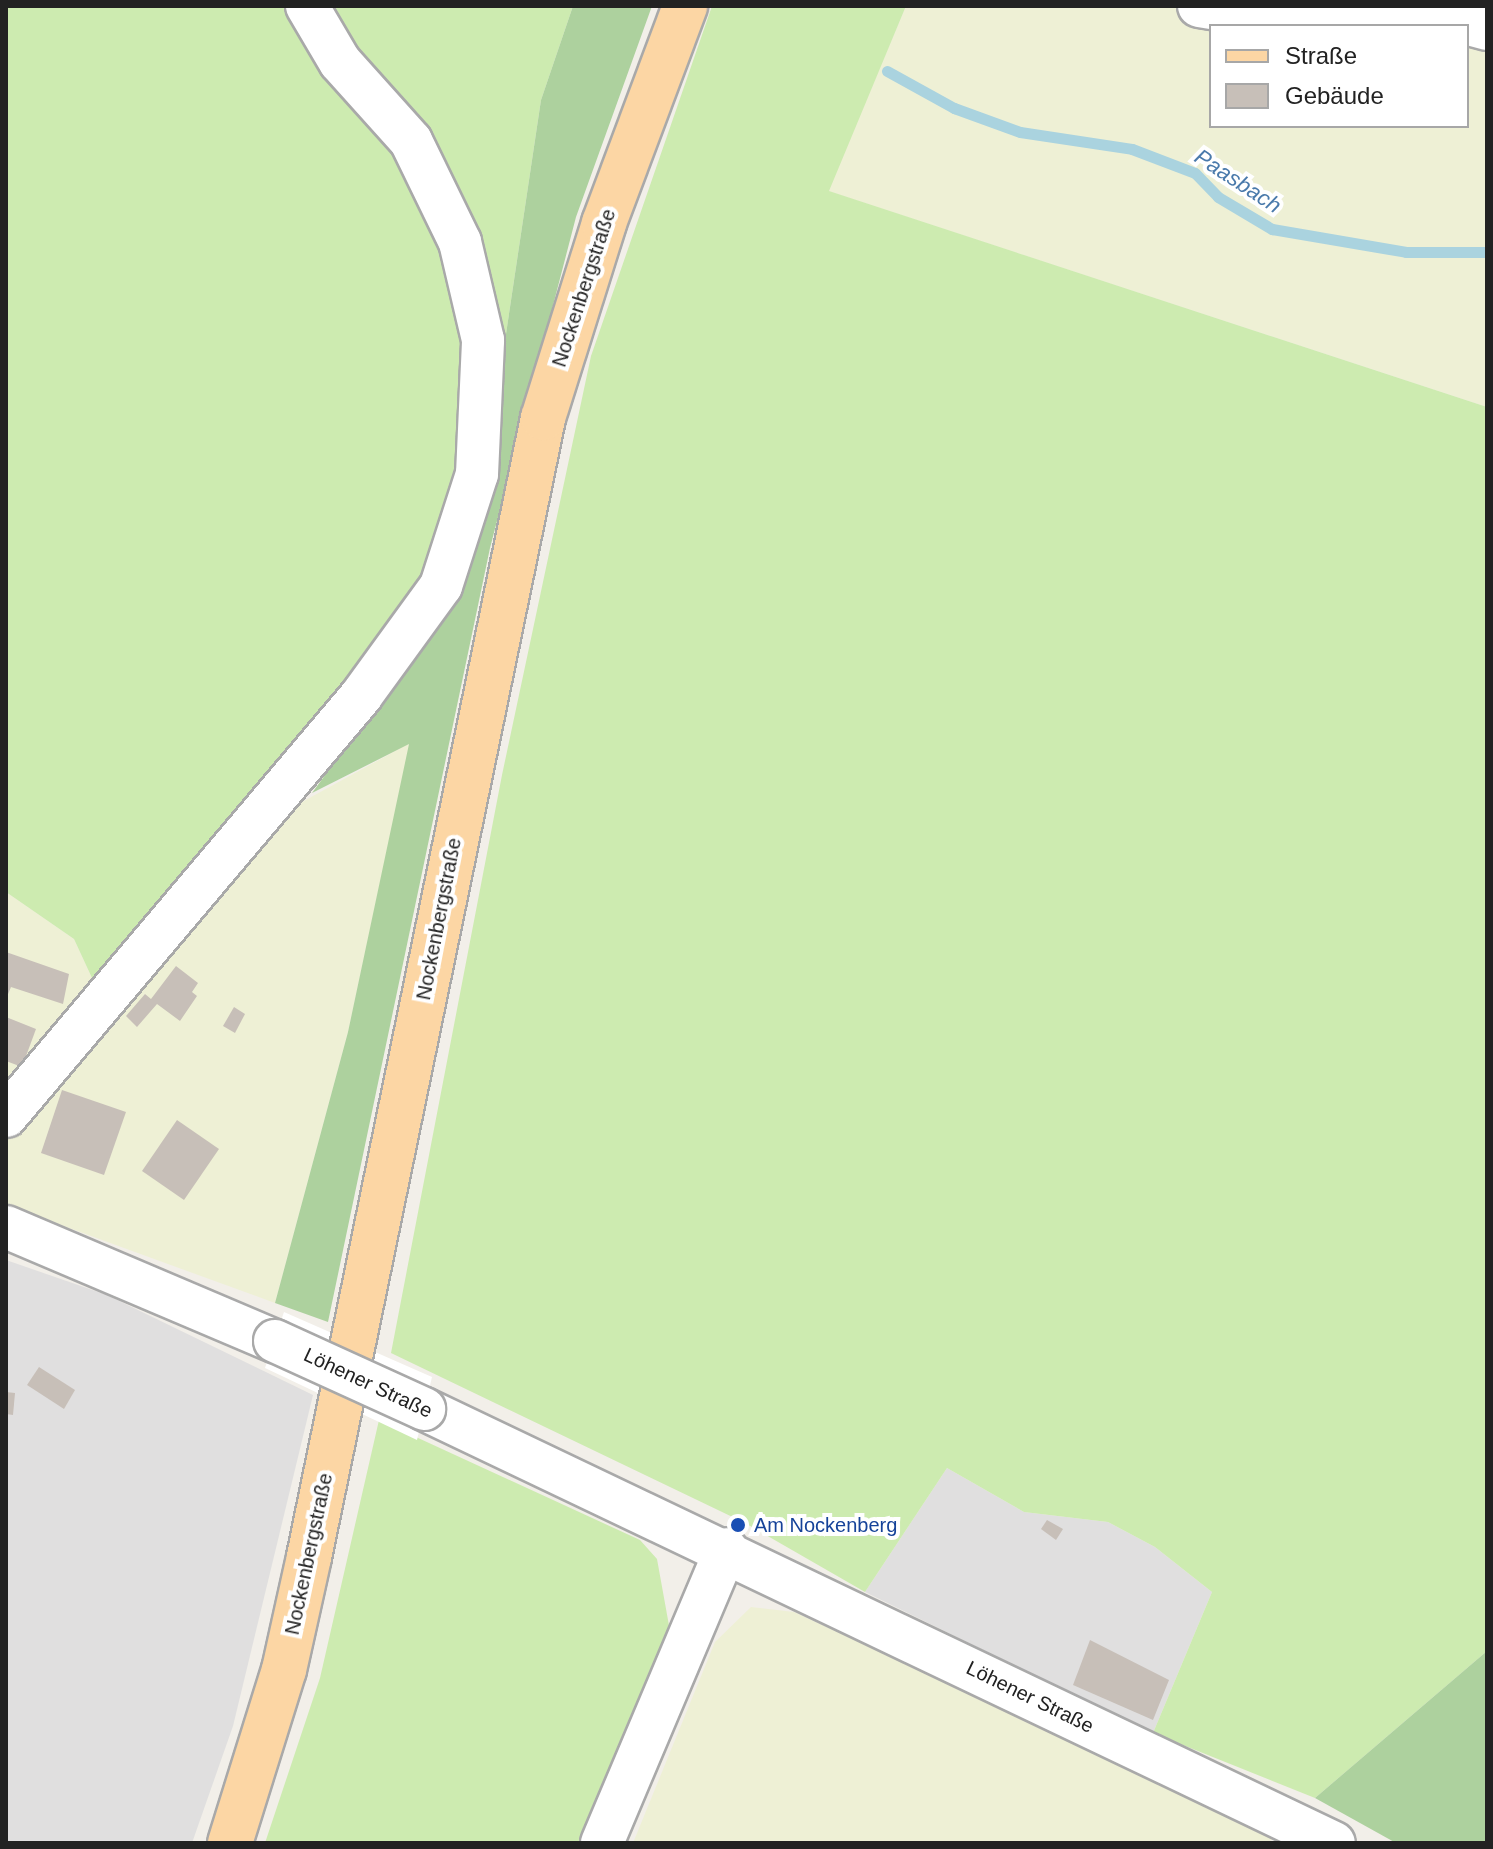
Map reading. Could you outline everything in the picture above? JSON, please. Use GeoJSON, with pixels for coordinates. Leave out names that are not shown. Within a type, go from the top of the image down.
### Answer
{"type":"FeatureCollection","features":[{"type":"Feature","properties":{"kind":"main road","name":"Nockenbergstraße"},"geometry":{"type":"LineString","coordinates":[[230,1843],[284,1670],[309,1557],[543,418],[604,223],[685,6]]}},
{"type":"Feature","properties":{"kind":"street"},"geometry":{"type":"LineString","coordinates":[[6,1116],[361,696],[441,586],[477,474],[483,340],[460,242],[411,141],[340,62],[307,6]]}},
{"type":"Feature","properties":{"kind":"street"},"geometry":{"type":"LineString","coordinates":[[1199,6],[1310,24]]}},
{"type":"Feature","properties":{"kind":"street"},"geometry":{"type":"LineString","coordinates":[[1345,24],[1439,16],[1469,24]]}},
{"type":"Feature","properties":{"kind":"street","name":"Löhener Straße"},"geometry":{"type":"LineString","coordinates":[[6,1227],[275,1341],[726,1549],[1334,1843]]}},
{"type":"Feature","properties":{"kind":"street"},"geometry":{"type":"LineString","coordinates":[[602,1843],[726,1549]]}},
{"type":"Feature","properties":{"kind":"shaded area"},"geometry":{"type":"Polygon","coordinates":[[[6,1260],[107,1295],[313,1395],[233,1726],[192,1843],[6,1843],[6,1260]]]}},
{"type":"Feature","properties":{"kind":"shaded area"},"geometry":{"type":"Polygon","coordinates":[[[947,1468],[1024,1512],[1108,1522],[1155,1547],[1212,1592],[1153,1733],[865,1592],[947,1468]]]}},
{"type":"Feature","properties":{"kind":"green space"},"geometry":{"type":"Polygon","coordinates":[[[6,6],[293,6],[408,154],[451,246],[466,344],[465,473],[431,582],[98,991],[74,939],[6,892],[6,6]]]}},
{"type":"Feature","properties":{"kind":"green space"},"geometry":{"type":"Polygon","coordinates":[[[320,6],[573,6],[541,100],[503,354],[484,261],[460,193],[433,145],[320,6]]]}},
{"type":"Feature","properties":{"kind":"green space"},"geometry":{"type":"Polygon","coordinates":[[[573,6],[652,6],[576,217],[490,548],[328,1322],[275,1303],[348,1032],[409,744],[312,793],[454,598],[503,354],[541,100],[573,6]]]}},
{"type":"Feature","properties":{"kind":"green space"},"geometry":{"type":"Polygon","coordinates":[[[712,6],[906,6],[829,191],[1487,407],[1487,1651],[1315,1798],[1153,1733],[1212,1592],[1155,1547],[1108,1522],[1024,1512],[947,1468],[865,1592],[745,1523],[391,1353],[502,775],[591,356],[712,6]]]}},
{"type":"Feature","properties":{"kind":"green space"},"geometry":{"type":"Polygon","coordinates":[[[906,6],[1487,6],[1487,407],[828,191],[906,6]]]}},
{"type":"Feature","properties":{"kind":"green space"},"geometry":{"type":"Polygon","coordinates":[[[410,743],[348,1032],[275,1303],[6,1205],[6,1138],[108,1017],[291,808],[410,743]]]}},
{"type":"Feature","properties":{"kind":"green space"},"geometry":{"type":"Polygon","coordinates":[[[6,892],[74,939],[98,991],[6,1096],[6,892]]]}},
{"type":"Feature","properties":{"kind":"green space"},"geometry":{"type":"Polygon","coordinates":[[[379,1420],[640,1540],[657,1559],[670,1631],[579,1843],[265,1843],[320,1678],[379,1420]]]}},
{"type":"Feature","properties":{"kind":"green space"},"geometry":{"type":"Polygon","coordinates":[[[751,1607],[794,1612],[1277,1834],[1268,1843],[633,1843],[715,1642],[751,1607]]]}},
{"type":"Feature","properties":{"kind":"green space"},"geometry":{"type":"Polygon","coordinates":[[[1487,1651],[1487,1843],[1396,1843],[1315,1798],[1487,1651]]]}},
{"type":"Feature","properties":{"kind":"pier"},"geometry":{"type":"Polygon","coordinates":[[[284,1312],[432,1377],[417,1440],[265,1368],[284,1312]]]}},
{"type":"Feature","properties":{"kind":"building"},"geometry":{"type":"Polygon","coordinates":[[[6,952],[69,974],[63,1004],[11,987],[6,999],[6,952]]]}},
{"type":"Feature","properties":{"kind":"building"},"geometry":{"type":"Polygon","coordinates":[[[176,966],[198,983],[192,992],[197,996],[180,1021],[157,1004],[137,1027],[126,1016],[145,994],[151,999],[176,966]]]}},
{"type":"Feature","properties":{"kind":"building"},"geometry":{"type":"Polygon","coordinates":[[[234,1007],[245,1014],[235,1033],[223,1026],[234,1007]]]}},
{"type":"Feature","properties":{"kind":"building"},"geometry":{"type":"Polygon","coordinates":[[[6,1017],[36,1029],[22,1067],[6,1061],[6,1017]]]}},
{"type":"Feature","properties":{"kind":"building"},"geometry":{"type":"Polygon","coordinates":[[[62,1090],[126,1112],[104,1175],[41,1153],[62,1090]]]}},
{"type":"Feature","properties":{"kind":"building"},"geometry":{"type":"Polygon","coordinates":[[[177,1120],[219,1149],[184,1200],[142,1171],[177,1120]]]}},
{"type":"Feature","properties":{"kind":"building"},"geometry":{"type":"Polygon","coordinates":[[[39,1367],[75,1390],[64,1409],[27,1385],[39,1367]]]}},
{"type":"Feature","properties":{"kind":"building"},"geometry":{"type":"Polygon","coordinates":[[[6,1392],[15,1393],[13,1415],[6,1414],[6,1392]]]}},
{"type":"Feature","properties":{"kind":"building"},"geometry":{"type":"Polygon","coordinates":[[[1047,1520],[1063,1529],[1056,1540],[1041,1529],[1047,1520]]]}},
{"type":"Feature","properties":{"kind":"building"},"geometry":{"type":"Polygon","coordinates":[[[1090,1640],[1169,1680],[1153,1720],[1073,1685],[1090,1640]]]}},
{"type":"Feature","properties":{"kind":"waterway","name":"Paasbach"},"geometry":{"type":"LineString","coordinates":[[887,71],[954,108],[1020,132],[1132,149],[1195,173],[1218,197],[1272,229],[1406,252],[1487,252]]}},
{"type":"Feature","properties":{"kind":"place","name":"Am Nockenberg"},"geometry":{"type":"Point","coordinates":[738,1525]}}]}
